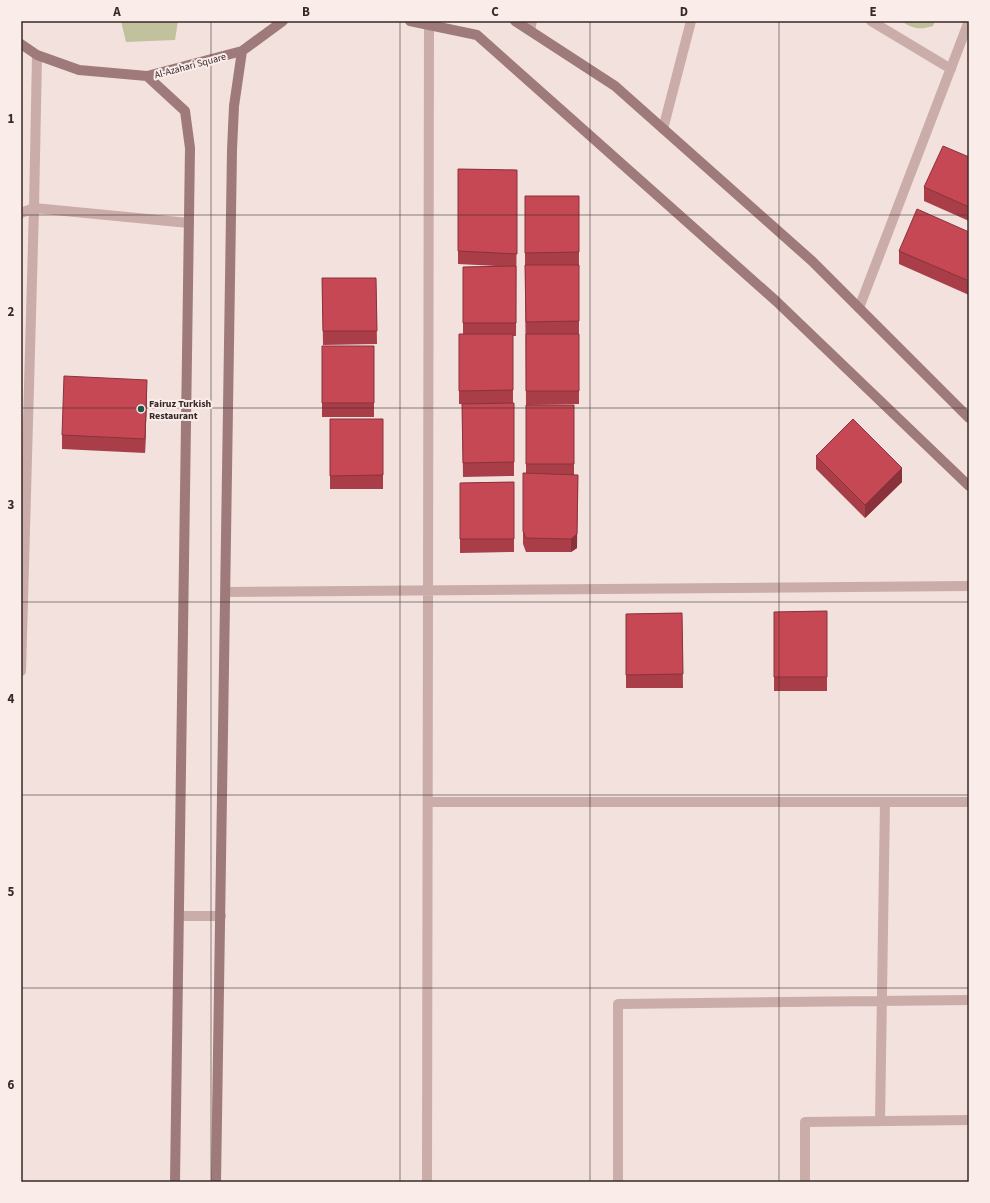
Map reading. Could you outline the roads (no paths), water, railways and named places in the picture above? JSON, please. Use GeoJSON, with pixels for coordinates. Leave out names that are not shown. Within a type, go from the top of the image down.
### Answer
{"type":"FeatureCollection","features":[{"type":"Feature","properties":{"kind":"main road","name":"Al-Azahari Square"},"geometry":{"type":"LineString","coordinates":[[21,44],[37,55],[79,70],[147,76],[242,51],[283,21]]}},
{"type":"Feature","properties":{"kind":"main road"},"geometry":{"type":"LineString","coordinates":[[410,21],[476,35],[776,301],[969,486]]}},
{"type":"Feature","properties":{"kind":"main road"},"geometry":{"type":"LineString","coordinates":[[516,21],[531,26],[615,86],[812,261],[969,418]]}},
{"type":"Feature","properties":{"kind":"main road"},"geometry":{"type":"LineString","coordinates":[[216,1182],[232,150],[234,106],[242,51]]}},
{"type":"Feature","properties":{"kind":"main road"},"geometry":{"type":"LineString","coordinates":[[147,76],[185,111],[190,148],[175,1182]]}},
{"type":"Feature","properties":{"kind":"street"},"geometry":{"type":"LineString","coordinates":[[663,129],[691,21]]}},
{"type":"Feature","properties":{"kind":"street"},"geometry":{"type":"LineString","coordinates":[[871,21],[951,69]]}},
{"type":"Feature","properties":{"kind":"street"},"geometry":{"type":"LineString","coordinates":[[859,308],[969,21]]}},
{"type":"Feature","properties":{"kind":"street"},"geometry":{"type":"LineString","coordinates":[[427,1182],[429,25]]}},
{"type":"Feature","properties":{"kind":"street"},"geometry":{"type":"LineString","coordinates":[[21,671],[23,488],[34,208],[37,55]]}},
{"type":"Feature","properties":{"kind":"street"},"geometry":{"type":"LineString","coordinates":[[21,213],[34,208],[189,223]]}},
{"type":"Feature","properties":{"kind":"street"},"geometry":{"type":"LineString","coordinates":[[226,592],[969,586]]}},
{"type":"Feature","properties":{"kind":"street"},"geometry":{"type":"LineString","coordinates":[[428,802],[969,802]]}},
{"type":"Feature","properties":{"kind":"street"},"geometry":{"type":"LineString","coordinates":[[880,1121],[885,802]]}},
{"type":"Feature","properties":{"kind":"street"},"geometry":{"type":"LineString","coordinates":[[179,916],[221,916]]}},
{"type":"Feature","properties":{"kind":"street"},"geometry":{"type":"LineString","coordinates":[[618,1182],[618,1004],[969,1000]]}},
{"type":"Feature","properties":{"kind":"street"},"geometry":{"type":"LineString","coordinates":[[805,1182],[805,1122],[969,1120]]}},
{"type":"Feature","properties":{"kind":"place","name":"Fairuz Turkish Restaurant"},"geometry":{"type":"Point","coordinates":[141,409]}}]}
